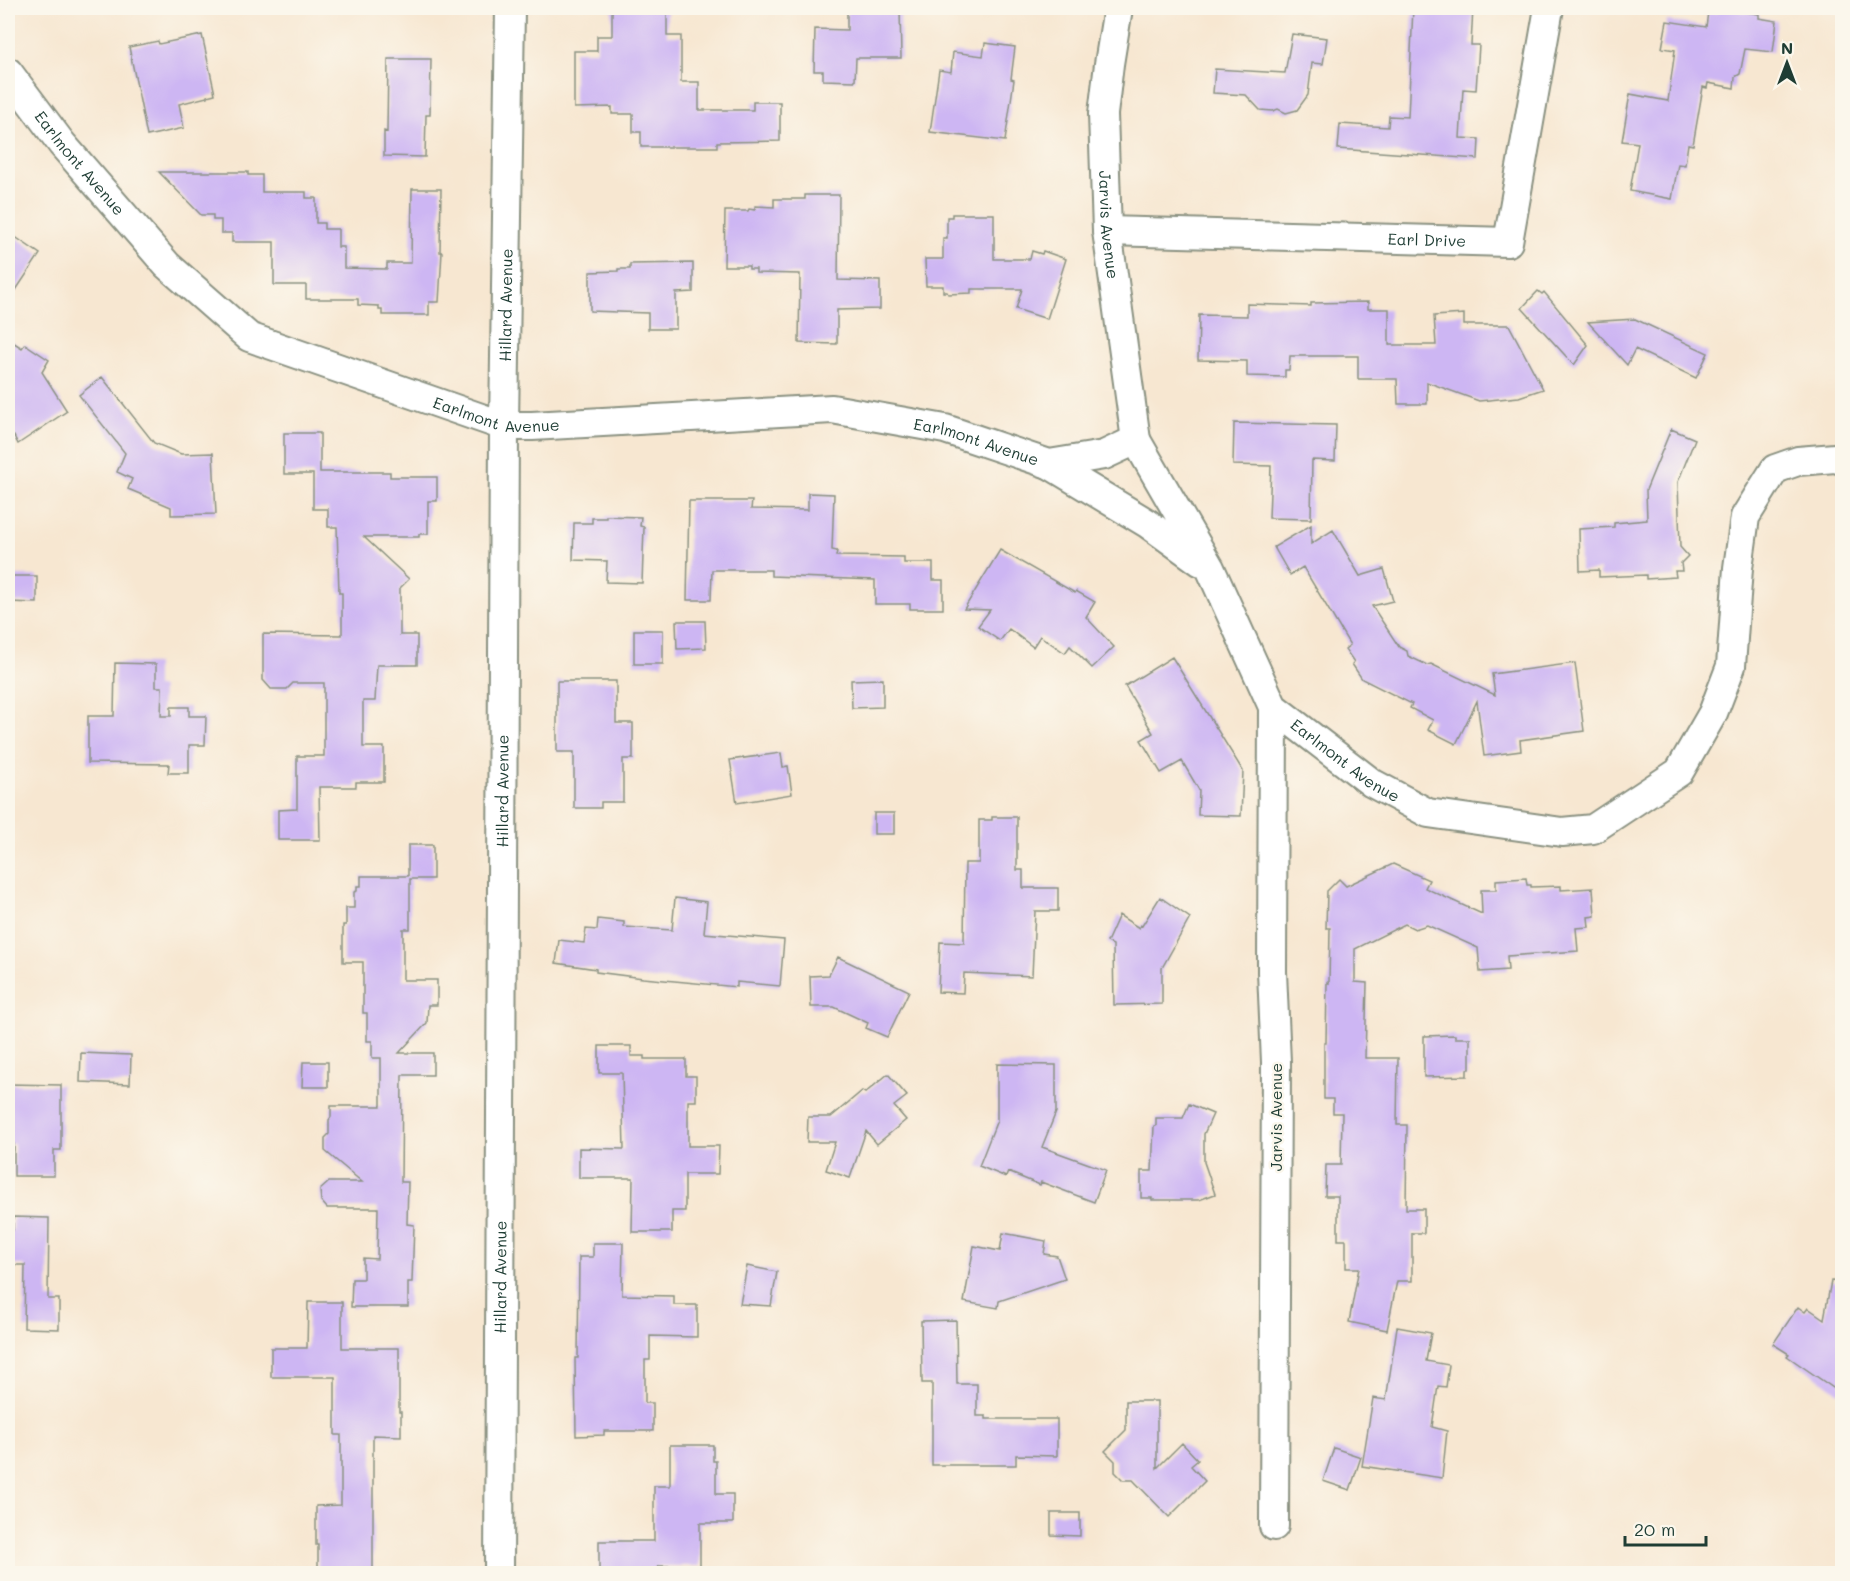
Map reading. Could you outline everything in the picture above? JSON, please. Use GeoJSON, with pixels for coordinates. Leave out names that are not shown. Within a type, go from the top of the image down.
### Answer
{"type":"FeatureCollection","features":[{"type":"Feature","properties":{"kind":"street","name":"Hillard Avenue"},"geometry":{"type":"LineString","coordinates":[[499,1574],[504,426],[510,8]]}},
{"type":"Feature","properties":{"kind":"street","name":"Jarvis Avenue"},"geometry":{"type":"LineString","coordinates":[[1118,8],[1108,63],[1103,114],[1107,231],[1136,440]]}},
{"type":"Feature","properties":{"kind":"street","name":"Earl Drive"},"geometry":{"type":"LineString","coordinates":[[1107,231],[1508,242],[1549,8]]}},
{"type":"Feature","properties":{"kind":"street","name":"Earlmont Avenue"},"geometry":{"type":"LineString","coordinates":[[8,72],[62,144],[167,265],[249,337],[504,426],[832,409],[945,429],[1049,464],[1104,455],[1136,440],[1210,568],[1273,707],[1372,783],[1428,813],[1562,832],[1593,829],[1679,772],[1713,713],[1731,666],[1738,568],[1745,517],[1762,486],[1775,469],[1798,461],[1835,458],[1842,460]]}},
{"type":"Feature","properties":{"kind":"street"},"geometry":{"type":"LineString","coordinates":[[1049,464],[1147,523],[1210,568]]}},
{"type":"Feature","properties":{"kind":"street","name":"Jarvis Avenue"},"geometry":{"type":"LineString","coordinates":[[1273,707],[1272,972],[1276,1062],[1274,1526]]}},
{"type":"Feature","properties":{"kind":"building"},"geometry":{"type":"Polygon","coordinates":[[[612,8],[667,8],[667,36],[681,36],[681,82],[699,82],[699,110],[753,110],[753,102],[780,102],[780,141],[717,142],[717,147],[641,147],[641,132],[633,132],[633,114],[612,114],[612,107],[574,108],[574,51],[597,51],[597,36],[612,36],[612,8]]]}},
{"type":"Feature","properties":{"kind":"building"},"geometry":{"type":"Polygon","coordinates":[[[847,8],[900,8],[901,58],[856,58],[855,81],[823,80],[823,71],[814,71],[815,29],[847,30],[847,8]]]}},
{"type":"Feature","properties":{"kind":"building"},"geometry":{"type":"Polygon","coordinates":[[[1413,8],[1473,8],[1471,45],[1479,45],[1476,90],[1463,89],[1460,138],[1479,139],[1478,159],[1338,149],[1340,124],[1388,127],[1389,116],[1408,117],[1413,8]]]}},
{"type":"Feature","properties":{"kind":"building"},"geometry":{"type":"Polygon","coordinates":[[[1719,8],[1759,14],[1759,18],[1777,21],[1773,52],[1745,49],[1740,74],[1735,77],[1734,88],[1708,83],[1707,88],[1703,87],[1693,145],[1688,144],[1685,165],[1678,164],[1672,199],[1630,191],[1638,143],[1622,141],[1630,94],[1668,101],[1675,50],[1662,48],[1667,21],[1706,27],[1708,12],[1718,13],[1719,8]]]}},
{"type":"Feature","properties":{"kind":"building"},"geometry":{"type":"Polygon","coordinates":[[[1292,34],[1327,38],[1323,64],[1312,63],[1308,95],[1297,110],[1286,113],[1278,109],[1260,110],[1246,95],[1213,93],[1215,69],[1285,73],[1292,34]]]}},
{"type":"Feature","properties":{"kind":"building"},"geometry":{"type":"Polygon","coordinates":[[[202,35],[215,94],[179,104],[184,128],[147,136],[129,47],[158,41],[159,44],[202,35]]]}},
{"type":"Feature","properties":{"kind":"building"},"geometry":{"type":"Polygon","coordinates":[[[985,43],[1015,47],[1011,79],[1014,80],[1005,141],[930,132],[939,70],[951,72],[953,52],[983,56],[985,43]]]}},
{"type":"Feature","properties":{"kind":"building"},"geometry":{"type":"Polygon","coordinates":[[[388,59],[431,59],[430,115],[426,115],[425,157],[384,156],[384,131],[387,132],[388,59]]]}},
{"type":"Feature","properties":{"kind":"building"},"geometry":{"type":"Polygon","coordinates":[[[159,172],[248,172],[248,175],[262,175],[262,192],[306,192],[306,198],[316,198],[316,223],[324,223],[324,229],[338,229],[338,247],[344,247],[344,268],[387,269],[387,263],[411,263],[412,189],[441,189],[440,252],[442,252],[439,302],[429,302],[429,315],[382,315],[379,306],[358,305],[358,299],[306,299],[306,285],[274,285],[274,242],[232,242],[232,233],[221,233],[221,220],[213,220],[213,215],[201,215],[159,172]]]}},
{"type":"Feature","properties":{"kind":"building"},"geometry":{"type":"Polygon","coordinates":[[[805,195],[839,195],[838,280],[880,281],[880,309],[837,310],[837,344],[799,343],[800,274],[756,273],[756,269],[749,269],[749,266],[724,266],[725,211],[755,210],[755,206],[774,207],[774,199],[805,199],[805,195]]]}},
{"type":"Feature","properties":{"kind":"building"},"geometry":{"type":"Polygon","coordinates":[[[952,214],[994,214],[994,259],[1030,259],[1032,251],[1042,254],[1043,251],[1066,259],[1047,319],[1016,309],[1022,289],[971,289],[971,293],[948,294],[943,292],[943,286],[926,286],[925,259],[943,259],[943,238],[947,238],[947,217],[952,217],[952,214]]]}},
{"type":"Feature","properties":{"kind":"building"},"geometry":{"type":"Polygon","coordinates":[[[8,232],[40,254],[8,302],[8,232]]]}},
{"type":"Feature","properties":{"kind":"building"},"geometry":{"type":"Polygon","coordinates":[[[693,263],[693,292],[676,293],[676,329],[648,329],[648,313],[590,311],[590,272],[630,269],[630,264],[693,263]]]}},
{"type":"Feature","properties":{"kind":"building"},"geometry":{"type":"Polygon","coordinates":[[[1538,291],[1542,294],[1544,292],[1588,345],[1574,365],[1522,308],[1538,291]]]}},
{"type":"Feature","properties":{"kind":"building"},"geometry":{"type":"Polygon","coordinates":[[[1368,302],[1368,309],[1389,309],[1389,345],[1436,345],[1434,316],[1464,314],[1464,325],[1509,325],[1543,389],[1519,397],[1479,401],[1427,382],[1427,404],[1398,404],[1397,379],[1358,379],[1358,356],[1290,356],[1289,370],[1285,370],[1285,377],[1247,376],[1247,361],[1198,360],[1199,315],[1247,316],[1247,304],[1311,306],[1311,303],[1368,302]]]}},
{"type":"Feature","properties":{"kind":"building"},"geometry":{"type":"Polygon","coordinates":[[[1635,319],[1708,353],[1696,378],[1635,349],[1627,365],[1588,322],[1635,319]]]}},
{"type":"Feature","properties":{"kind":"building"},"geometry":{"type":"Polygon","coordinates":[[[8,339],[22,348],[25,344],[49,360],[42,372],[67,411],[18,444],[14,436],[8,440],[8,339]]]}},
{"type":"Feature","properties":{"kind":"building"},"geometry":{"type":"Polygon","coordinates":[[[102,377],[154,443],[181,454],[213,453],[216,514],[171,515],[171,507],[128,489],[132,479],[117,472],[125,453],[79,395],[102,377]]]}},
{"type":"Feature","properties":{"kind":"building"},"geometry":{"type":"Polygon","coordinates":[[[1234,423],[1336,425],[1335,461],[1312,460],[1311,519],[1269,518],[1271,466],[1233,465],[1234,423]]]}},
{"type":"Feature","properties":{"kind":"building"},"geometry":{"type":"Polygon","coordinates":[[[1671,429],[1695,439],[1678,482],[1680,547],[1688,556],[1681,563],[1682,571],[1675,571],[1676,577],[1646,579],[1646,575],[1599,577],[1599,570],[1580,571],[1579,529],[1614,527],[1614,523],[1647,520],[1646,490],[1671,429]]]}},
{"type":"Feature","properties":{"kind":"building"},"geometry":{"type":"Polygon","coordinates":[[[284,433],[320,433],[320,472],[390,472],[390,477],[437,477],[437,501],[428,501],[428,534],[419,534],[419,537],[364,537],[409,579],[400,588],[400,635],[417,635],[417,665],[377,665],[375,701],[363,701],[363,747],[384,747],[384,782],[356,782],[356,787],[319,787],[320,840],[278,840],[278,810],[297,809],[297,756],[324,756],[324,683],[293,683],[287,689],[271,689],[263,680],[263,634],[342,635],[342,593],[339,593],[337,527],[328,527],[328,509],[313,509],[313,474],[284,474],[284,433]]]}},
{"type":"Feature","properties":{"kind":"building"},"geometry":{"type":"Polygon","coordinates":[[[808,493],[834,494],[832,550],[837,551],[836,556],[904,557],[904,563],[933,563],[933,580],[943,580],[943,609],[910,609],[910,604],[875,604],[875,580],[771,576],[771,570],[712,570],[711,600],[687,600],[689,501],[752,501],[751,509],[808,510],[808,493]]]}},
{"type":"Feature","properties":{"kind":"building"},"geometry":{"type":"Polygon","coordinates":[[[606,516],[641,517],[640,526],[644,527],[642,583],[606,582],[607,561],[573,560],[574,523],[592,523],[592,518],[606,518],[606,516]]]}},
{"type":"Feature","properties":{"kind":"building"},"geometry":{"type":"Polygon","coordinates":[[[1311,525],[1311,544],[1333,530],[1360,576],[1384,569],[1393,601],[1372,606],[1399,647],[1407,651],[1408,656],[1427,665],[1431,664],[1495,695],[1492,674],[1575,663],[1584,731],[1520,740],[1521,751],[1484,756],[1477,701],[1456,744],[1428,730],[1433,720],[1410,708],[1412,704],[1362,679],[1345,649],[1350,645],[1303,567],[1290,575],[1274,547],[1311,525]]]}},
{"type":"Feature","properties":{"kind":"building"},"geometry":{"type":"Polygon","coordinates":[[[1000,550],[1095,602],[1086,617],[1114,647],[1092,668],[1070,646],[1065,653],[1040,636],[1033,647],[1009,629],[1000,641],[978,626],[990,610],[964,609],[1000,550]]]}},
{"type":"Feature","properties":{"kind":"building"},"geometry":{"type":"Polygon","coordinates":[[[8,576],[37,576],[37,603],[8,602],[8,576]]]}},
{"type":"Feature","properties":{"kind":"building"},"geometry":{"type":"Polygon","coordinates":[[[676,621],[705,621],[706,648],[677,649],[676,621]]]}},
{"type":"Feature","properties":{"kind":"building"},"geometry":{"type":"Polygon","coordinates":[[[634,630],[663,630],[663,664],[634,664],[634,630]]]}},
{"type":"Feature","properties":{"kind":"building"},"geometry":{"type":"Polygon","coordinates":[[[1172,657],[1243,771],[1241,816],[1198,815],[1199,790],[1182,761],[1161,773],[1141,740],[1153,733],[1125,686],[1172,657]]]}},
{"type":"Feature","properties":{"kind":"building"},"geometry":{"type":"Polygon","coordinates":[[[115,663],[156,664],[156,687],[162,687],[161,716],[171,716],[171,707],[189,707],[189,716],[206,716],[205,745],[189,745],[189,773],[168,773],[169,764],[88,763],[88,716],[114,716],[115,663]]]}},
{"type":"Feature","properties":{"kind":"building"},"geometry":{"type":"Polygon","coordinates":[[[883,679],[883,707],[852,708],[851,680],[883,679]]]}},
{"type":"Feature","properties":{"kind":"building"},"geometry":{"type":"Polygon","coordinates":[[[557,681],[616,681],[616,723],[633,723],[633,759],[623,759],[623,802],[601,802],[601,808],[574,808],[574,752],[557,752],[557,681]]]}},
{"type":"Feature","properties":{"kind":"building"},"geometry":{"type":"Polygon","coordinates":[[[781,753],[783,767],[788,766],[792,794],[737,803],[730,760],[781,753]]]}},
{"type":"Feature","properties":{"kind":"building"},"geometry":{"type":"Polygon","coordinates":[[[874,813],[894,813],[894,834],[874,834],[874,813]]]}},
{"type":"Feature","properties":{"kind":"building"},"geometry":{"type":"Polygon","coordinates":[[[992,817],[1017,817],[1017,870],[1023,870],[1023,888],[1058,888],[1058,911],[1035,911],[1032,976],[964,973],[963,993],[938,992],[940,942],[964,943],[965,863],[979,863],[979,820],[992,820],[992,817]]]}},
{"type":"Feature","properties":{"kind":"building"},"geometry":{"type":"Polygon","coordinates":[[[408,845],[433,845],[433,879],[410,879],[410,929],[403,929],[403,980],[437,980],[437,1005],[428,1005],[427,1023],[399,1053],[433,1053],[433,1075],[402,1075],[401,1182],[408,1182],[407,1224],[414,1225],[412,1282],[408,1282],[408,1307],[351,1307],[352,1279],[363,1279],[363,1258],[377,1259],[378,1208],[327,1208],[321,1201],[320,1190],[329,1182],[362,1182],[325,1151],[325,1138],[329,1134],[331,1106],[381,1106],[381,1058],[372,1058],[372,1041],[367,1041],[367,1013],[363,1013],[363,962],[343,962],[343,925],[346,925],[346,908],[354,908],[354,892],[357,891],[357,886],[361,886],[361,876],[408,876],[408,845]]]}},
{"type":"Feature","properties":{"kind":"building"},"geometry":{"type":"Polygon","coordinates":[[[1393,864],[1429,880],[1425,888],[1482,914],[1481,890],[1496,890],[1496,880],[1526,878],[1527,885],[1531,887],[1561,886],[1561,890],[1593,888],[1595,916],[1588,917],[1589,927],[1576,928],[1578,951],[1507,956],[1508,970],[1480,972],[1478,948],[1427,925],[1415,929],[1405,924],[1355,949],[1355,982],[1367,983],[1365,1058],[1398,1058],[1397,1125],[1407,1125],[1406,1209],[1424,1209],[1424,1233],[1412,1233],[1412,1281],[1397,1281],[1387,1330],[1349,1322],[1359,1268],[1346,1268],[1346,1240],[1338,1240],[1338,1196],[1325,1196],[1326,1165],[1341,1165],[1342,1113],[1333,1113],[1333,1099],[1324,1099],[1324,1043],[1326,1043],[1327,982],[1329,983],[1330,928],[1326,928],[1327,891],[1339,879],[1346,886],[1393,864]]]}},
{"type":"Feature","properties":{"kind":"building"},"geometry":{"type":"Polygon","coordinates":[[[1160,897],[1190,918],[1162,968],[1162,1004],[1114,1005],[1113,945],[1107,942],[1119,915],[1139,928],[1160,897]]]}},
{"type":"Feature","properties":{"kind":"building"},"geometry":{"type":"Polygon","coordinates":[[[675,898],[707,902],[704,933],[784,940],[780,986],[737,982],[737,987],[643,978],[596,972],[596,969],[556,963],[559,940],[584,943],[586,929],[597,930],[598,919],[624,922],[624,927],[672,930],[675,898]]]}},
{"type":"Feature","properties":{"kind":"building"},"geometry":{"type":"Polygon","coordinates":[[[838,957],[909,991],[887,1037],[866,1028],[868,1023],[834,1007],[811,1007],[810,976],[829,975],[838,957]]]}},
{"type":"Feature","properties":{"kind":"building"},"geometry":{"type":"Polygon","coordinates":[[[1455,1035],[1455,1038],[1470,1038],[1470,1069],[1467,1069],[1467,1076],[1424,1077],[1424,1036],[1455,1035]]]}},
{"type":"Feature","properties":{"kind":"building"},"geometry":{"type":"Polygon","coordinates":[[[599,1046],[631,1046],[631,1056],[644,1056],[644,1059],[686,1059],[686,1076],[696,1076],[696,1101],[688,1101],[688,1146],[719,1146],[718,1174],[685,1174],[685,1211],[672,1211],[672,1232],[632,1232],[633,1178],[579,1178],[579,1148],[624,1149],[622,1073],[599,1073],[599,1046]]]}},
{"type":"Feature","properties":{"kind":"building"},"geometry":{"type":"Polygon","coordinates":[[[81,1053],[131,1055],[130,1084],[80,1082],[81,1053]]]}},
{"type":"Feature","properties":{"kind":"building"},"geometry":{"type":"Polygon","coordinates":[[[303,1062],[328,1062],[328,1087],[302,1087],[303,1062]]]}},
{"type":"Feature","properties":{"kind":"building"},"geometry":{"type":"Polygon","coordinates":[[[997,1064],[1056,1065],[1056,1112],[1042,1147],[1106,1170],[1094,1202],[1041,1182],[1040,1185],[1008,1172],[1006,1177],[979,1166],[997,1120],[997,1064]]]}},
{"type":"Feature","properties":{"kind":"building"},"geometry":{"type":"Polygon","coordinates":[[[888,1074],[907,1096],[894,1106],[906,1120],[877,1144],[866,1131],[850,1178],[826,1170],[835,1142],[807,1142],[808,1117],[831,1117],[862,1091],[865,1093],[888,1074]]]}},
{"type":"Feature","properties":{"kind":"building"},"geometry":{"type":"Polygon","coordinates":[[[8,1084],[61,1085],[61,1150],[54,1150],[54,1176],[14,1176],[14,1144],[8,1144],[8,1084]]]}},
{"type":"Feature","properties":{"kind":"building"},"geometry":{"type":"Polygon","coordinates":[[[1189,1104],[1213,1114],[1204,1134],[1204,1162],[1215,1194],[1199,1200],[1141,1198],[1141,1171],[1152,1171],[1156,1118],[1183,1118],[1189,1104]]]}},
{"type":"Feature","properties":{"kind":"building"},"geometry":{"type":"Polygon","coordinates":[[[13,1217],[49,1218],[48,1299],[59,1299],[59,1329],[24,1328],[25,1265],[8,1265],[8,1229],[13,1230],[13,1217]]]}},
{"type":"Feature","properties":{"kind":"building"},"geometry":{"type":"Polygon","coordinates":[[[1003,1233],[1046,1241],[1044,1254],[1057,1256],[1065,1279],[999,1301],[998,1308],[964,1302],[974,1246],[1000,1251],[1003,1233]]]}},
{"type":"Feature","properties":{"kind":"building"},"geometry":{"type":"Polygon","coordinates":[[[593,1243],[623,1243],[622,1295],[674,1296],[674,1305],[697,1305],[697,1337],[650,1336],[650,1360],[645,1360],[645,1403],[653,1403],[653,1431],[604,1431],[604,1435],[576,1436],[575,1358],[578,1358],[579,1257],[593,1257],[593,1243]]]}},
{"type":"Feature","properties":{"kind":"building"},"geometry":{"type":"Polygon","coordinates":[[[747,1266],[777,1272],[771,1306],[740,1304],[747,1266]]]}},
{"type":"Feature","properties":{"kind":"building"},"geometry":{"type":"Polygon","coordinates":[[[1831,1281],[1842,1282],[1842,1394],[1773,1344],[1798,1307],[1805,1312],[1808,1308],[1824,1319],[1831,1281]]]}},
{"type":"Feature","properties":{"kind":"building"},"geometry":{"type":"Polygon","coordinates":[[[308,1302],[342,1302],[342,1348],[399,1348],[401,1436],[373,1435],[373,1574],[325,1574],[325,1569],[318,1569],[316,1506],[341,1505],[341,1435],[335,1435],[335,1377],[271,1377],[271,1348],[307,1348],[308,1302]]]}},
{"type":"Feature","properties":{"kind":"building"},"geometry":{"type":"Polygon","coordinates":[[[956,1320],[957,1384],[977,1384],[977,1416],[986,1416],[986,1419],[1057,1419],[1057,1456],[1016,1455],[1016,1465],[932,1465],[932,1383],[922,1383],[921,1321],[956,1320]]]}},
{"type":"Feature","properties":{"kind":"building"},"geometry":{"type":"Polygon","coordinates":[[[1397,1327],[1431,1333],[1426,1361],[1449,1365],[1446,1387],[1438,1386],[1432,1427],[1447,1431],[1442,1478],[1362,1466],[1373,1398],[1386,1400],[1397,1327]]]}},
{"type":"Feature","properties":{"kind":"building"},"geometry":{"type":"Polygon","coordinates":[[[1126,1401],[1157,1401],[1157,1468],[1182,1443],[1198,1460],[1191,1466],[1205,1481],[1169,1517],[1133,1480],[1123,1480],[1115,1472],[1115,1461],[1105,1451],[1126,1430],[1126,1401]]]}},
{"type":"Feature","properties":{"kind":"building"},"geometry":{"type":"Polygon","coordinates":[[[670,1445],[713,1445],[713,1461],[716,1461],[716,1494],[733,1494],[733,1523],[700,1523],[700,1566],[658,1566],[658,1574],[599,1574],[599,1541],[654,1541],[654,1486],[670,1486],[670,1445]]]}},
{"type":"Feature","properties":{"kind":"building"},"geometry":{"type":"Polygon","coordinates":[[[1334,1448],[1361,1457],[1350,1490],[1323,1481],[1334,1448]]]}},
{"type":"Feature","properties":{"kind":"building"},"geometry":{"type":"Polygon","coordinates":[[[1051,1513],[1080,1513],[1080,1536],[1051,1535],[1051,1513]]]}}]}
